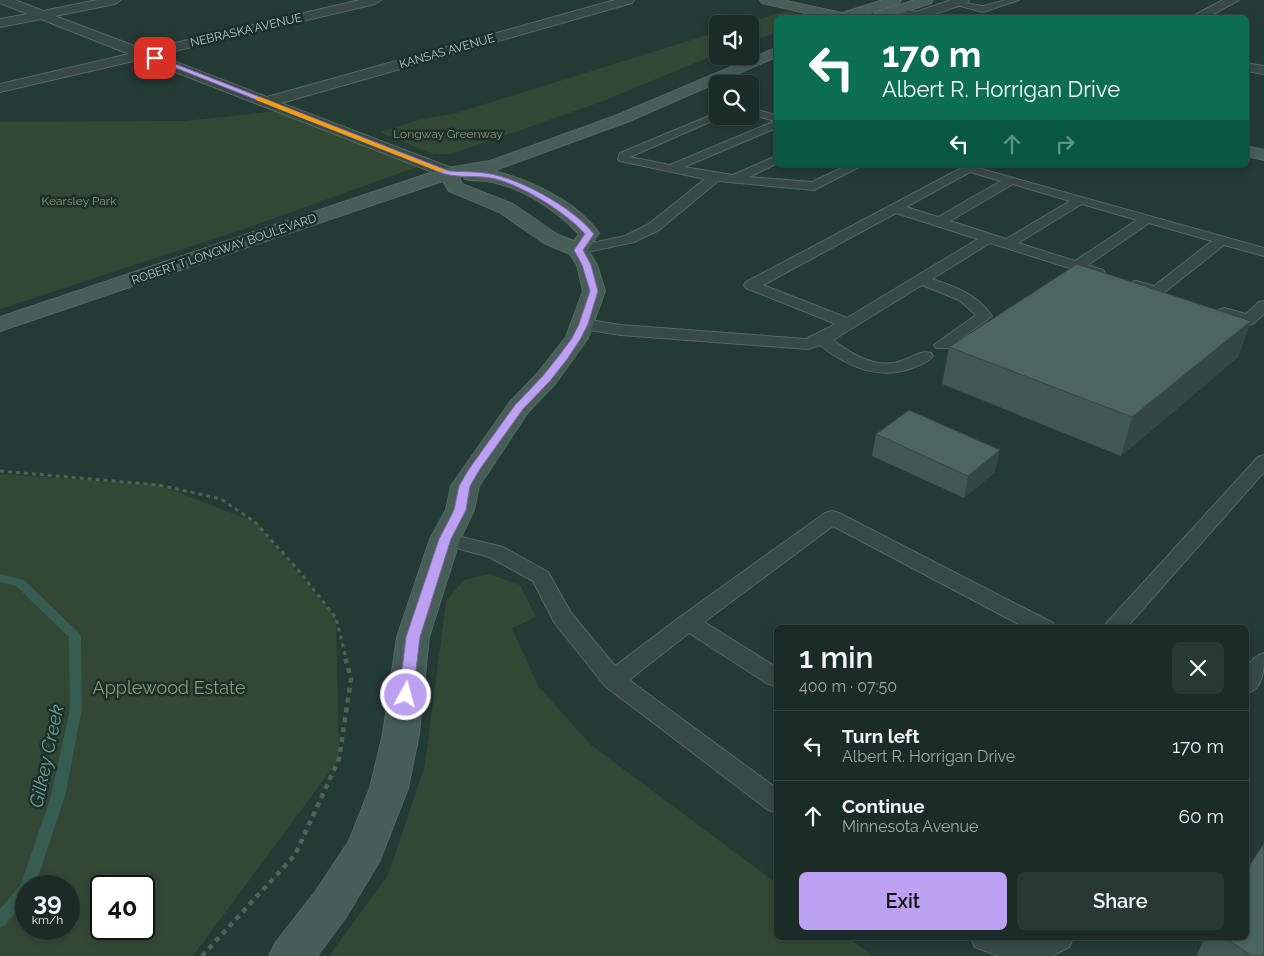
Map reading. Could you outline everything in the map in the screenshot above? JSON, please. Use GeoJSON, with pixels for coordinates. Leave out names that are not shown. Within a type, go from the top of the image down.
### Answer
{"type":"FeatureCollection","features":[{"type":"Feature","properties":{"kind":"street"},"geometry":{"type":"LineString","coordinates":[[4,0],[448,173],[497,177],[557,205],[580,223],[590,234],[578,250]]}},
{"type":"Feature","properties":{"kind":"street"},"geometry":{"type":"LineString","coordinates":[[0,23],[115,0]]}},
{"type":"Feature","properties":{"kind":"street","name":"NEBRASKA AVENUE"},"geometry":{"type":"LineString","coordinates":[[0,88],[375,0]]}},
{"type":"Feature","properties":{"kind":"street","name":"KANSAS AVENUE"},"geometry":{"type":"LineString","coordinates":[[266,102],[628,0]]}},
{"type":"Feature","properties":{"kind":"street"},"geometry":{"type":"LineString","coordinates":[[766,0],[834,15]]}},
{"type":"Feature","properties":{"kind":"street"},"geometry":{"type":"LineString","coordinates":[[852,15],[927,0]]}},
{"type":"Feature","properties":{"kind":"street"},"geometry":{"type":"LineString","coordinates":[[1201,15],[1233,0]]}},
{"type":"Feature","properties":{"kind":"street"},"geometry":{"type":"LineString","coordinates":[[921,15],[958,2]]}},
{"type":"Feature","properties":{"kind":"street"},"geometry":{"type":"LineString","coordinates":[[895,5],[916,15]]}},
{"type":"Feature","properties":{"kind":"street"},"geometry":{"type":"LineString","coordinates":[[879,15],[895,5]]}},
{"type":"Feature","properties":{"kind":"street"},"geometry":{"type":"LineString","coordinates":[[759,46],[774,41]]}},
{"type":"Feature","properties":{"kind":"street","name":"ROBERT T LONGWAY BOULEVARD"},"geometry":{"type":"LineString","coordinates":[[0,324],[448,173],[494,166],[621,119],[774,53]]}},
{"type":"Feature","properties":{"kind":"street"},"geometry":{"type":"LineString","coordinates":[[1249,68],[1264,70]]}},
{"type":"Feature","properties":{"kind":"street"},"geometry":{"type":"LineString","coordinates":[[520,139],[594,113],[693,72]]}},
{"type":"Feature","properties":{"kind":"street","name":"ROBERT T LONGWAY BOULEVARD"},"geometry":{"type":"LineString","coordinates":[[448,173],[473,156],[483,152]]}},
{"type":"Feature","properties":{"kind":"street"},"geometry":{"type":"LineString","coordinates":[[1249,152],[1264,155]]}},
{"type":"Feature","properties":{"kind":"street"},"geometry":{"type":"LineString","coordinates":[[291,956],[331,904],[366,848],[389,788],[401,734],[413,637],[445,539],[460,510],[465,486],[519,407],[546,379],[577,338],[594,291],[586,265],[578,250],[551,239],[506,208],[455,187],[448,173]]}},
{"type":"Feature","properties":{"kind":"lane"},"geometry":{"type":"LineString","coordinates":[[958,2],[983,9],[1014,0]]}},
{"type":"Feature","properties":{"kind":"lane"},"geometry":{"type":"LineString","coordinates":[[759,113],[774,117]]}},
{"type":"Feature","properties":{"kind":"lane"},"geometry":{"type":"LineString","coordinates":[[709,120],[624,155],[624,159],[714,177],[798,186],[814,186],[852,167]]}},
{"type":"Feature","properties":{"kind":"lane"},"geometry":{"type":"LineString","coordinates":[[670,169],[774,125]]}},
{"type":"Feature","properties":{"kind":"lane"},"geometry":{"type":"LineString","coordinates":[[734,180],[774,161]]}},
{"type":"Feature","properties":{"kind":"lane"},"geometry":{"type":"LineString","coordinates":[[849,324],[751,285],[969,168],[1264,252]]}},
{"type":"Feature","properties":{"kind":"lane"},"geometry":{"type":"LineString","coordinates":[[578,250],[629,239],[654,227],[714,177]]}},
{"type":"Feature","properties":{"kind":"lane"},"geometry":{"type":"LineString","coordinates":[[939,222],[1012,180]]}},
{"type":"Feature","properties":{"kind":"lane"},"geometry":{"type":"LineString","coordinates":[[1007,244],[1080,200]]}},
{"type":"Feature","properties":{"kind":"lane"},"geometry":{"type":"LineString","coordinates":[[896,208],[1175,298]]}},
{"type":"Feature","properties":{"kind":"lane"},"geometry":{"type":"LineString","coordinates":[[1077,266],[1147,219]]}},
{"type":"Feature","properties":{"kind":"lane"},"geometry":{"type":"LineString","coordinates":[[583,324],[621,330],[808,344],[822,339],[849,324],[989,238]]}},
{"type":"Feature","properties":{"kind":"lane"},"geometry":{"type":"LineString","coordinates":[[1156,292],[1222,240]]}},
{"type":"Feature","properties":{"kind":"lane"},"geometry":{"type":"LineString","coordinates":[[920,280],[967,297],[978,306],[984,316],[942,345]]}},
{"type":"Feature","properties":{"kind":"lane"},"geometry":{"type":"LineString","coordinates":[[1212,309],[1249,320],[1264,305]]}},
{"type":"Feature","properties":{"kind":"lane"},"geometry":{"type":"LineString","coordinates":[[822,339],[838,352],[856,362],[880,367],[899,368],[925,356]]}},
{"type":"Feature","properties":{"kind":"lane"},"geometry":{"type":"LineString","coordinates":[[1116,625],[1264,461]]}},
{"type":"Feature","properties":{"kind":"lane"},"geometry":{"type":"LineString","coordinates":[[613,680],[688,622],[832,517],[1039,625]]}},
{"type":"Feature","properties":{"kind":"lane"},"geometry":{"type":"LineString","coordinates":[[445,539],[496,552],[541,577],[562,617],[613,680],[774,801]]}},
{"type":"Feature","properties":{"kind":"lane"},"geometry":{"type":"LineString","coordinates":[[688,622],[774,677]]}},
{"type":"Feature","properties":{"kind":"lane"},"geometry":{"type":"LineString","coordinates":[[1249,682],[1264,662]]}},
{"type":"Feature","properties":{"kind":"lane"},"geometry":{"type":"LineString","coordinates":[[991,940],[1029,953],[1055,940]]}},
{"type":"Feature","properties":{"kind":"path"},"geometry":{"type":"LineString","coordinates":[[0,471],[159,484],[221,499],[255,522],[336,618],[351,679],[339,758],[295,856],[202,956]]}},
{"type":"Feature","properties":{"kind":"green space"},"geometry":{"type":"Polygon","coordinates":[[[786,11],[802,15],[774,15],[774,34],[759,38],[759,19],[786,11]]]}},
{"type":"Feature","properties":{"kind":"green space","name":"Longway Greenway"},"geometry":{"type":"Polygon","coordinates":[[[709,34],[709,57],[598,103],[451,154],[432,154],[380,132],[422,119],[453,114],[709,34]]]}},
{"type":"Feature","properties":{"kind":"green space","name":"Kearsley Park"},"geometry":{"type":"Polygon","coordinates":[[[288,110],[425,164],[244,229],[0,309],[0,122],[184,121],[288,110]]]}},
{"type":"Feature","properties":{"kind":"green space","name":"Applewood Estate"},"geometry":{"type":"Polygon","coordinates":[[[0,474],[159,485],[255,522],[336,618],[339,759],[193,956],[0,956],[0,474]]]}},
{"type":"Feature","properties":{"kind":"green space"},"geometry":{"type":"Polygon","coordinates":[[[489,574],[520,585],[536,617],[512,628],[538,686],[591,745],[774,882],[774,940],[852,940],[873,956],[329,956],[388,875],[425,765],[446,601],[464,580],[489,574]]]}},
{"type":"Feature","properties":{"kind":"building"},"geometry":{"type":"Polygon","coordinates":[[[1077,264],[1251,321],[1132,417],[949,347],[1077,264]]]}},
{"type":"Feature","properties":{"kind":"building"},"geometry":{"type":"Polygon","coordinates":[[[909,410],[1000,450],[968,476],[876,434],[909,410]]]}},
{"type":"Feature","properties":{"kind":"building"},"geometry":{"type":"Polygon","coordinates":[[[1264,843],[1264,956],[1252,956],[1228,940],[1249,940],[1249,866],[1264,843]]]}},
{"type":"Feature","properties":{"kind":"waterway","name":"Gilkey Creek"},"geometry":{"type":"LineString","coordinates":[[0,578],[20,583],[75,636],[76,709],[58,796],[32,875]]}},
{"type":"Feature","properties":{"kind":"waterway","name":"Gilkey Creek"},"geometry":{"type":"LineString","coordinates":[[0,920],[15,902]]}},
{"type":"Feature","properties":{"kind":"slow traffic"},"geometry":{"type":"LineString","coordinates":[[258,99],[443,171]]}},
{"type":"Feature","properties":{"kind":"route"},"geometry":{"type":"LineString","coordinates":[[155,58],[448,173],[497,177],[557,205],[580,223],[590,234],[578,250],[586,265],[594,291],[583,324],[577,338],[565,356],[519,407],[497,436],[465,486],[460,510],[445,539],[413,637],[406,695]]}}]}
